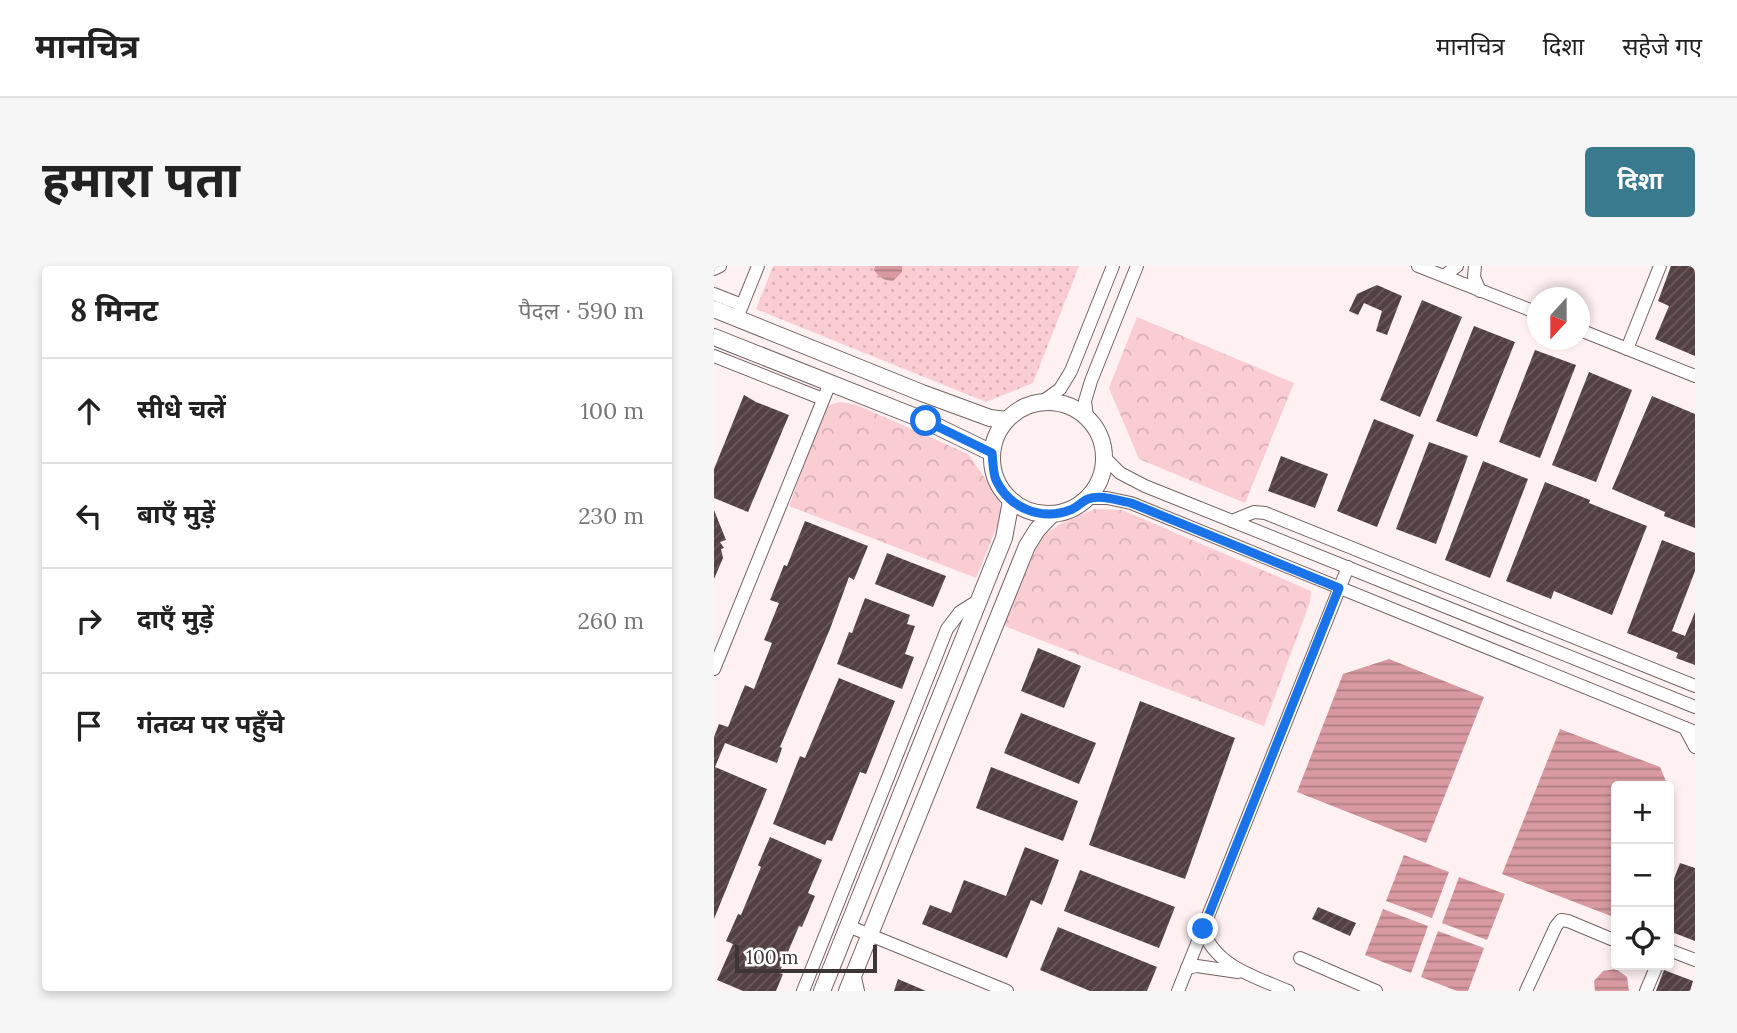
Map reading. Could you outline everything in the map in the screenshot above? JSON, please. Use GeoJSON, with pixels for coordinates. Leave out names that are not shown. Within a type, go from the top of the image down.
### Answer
{"type":"FeatureCollection","features":[{"type":"Feature","properties":{"kind":"main road"},"geometry":{"type":"LineString","coordinates":[[714,309],[739,312],[922,393],[990,418],[1006,420]]}},
{"type":"Feature","properties":{"kind":"main road"},"geometry":{"type":"LineString","coordinates":[[714,337],[926,421],[992,453]]}},
{"type":"Feature","properties":{"kind":"main road"},"geometry":{"type":"LineString","coordinates":[[1042,402],[1066,405],[1087,417],[1097,429],[1105,458],[1101,479],[1089,498],[1072,510],[1051,515],[1030,512],[1011,501],[996,480],[992,453],[996,435],[1006,420],[1023,408],[1042,402]]}},
{"type":"Feature","properties":{"kind":"main road"},"geometry":{"type":"LineString","coordinates":[[822,991],[1004,538],[1011,501]]}},
{"type":"Feature","properties":{"kind":"main road"},"geometry":{"type":"LineString","coordinates":[[847,991],[1027,546],[1051,515]]}},
{"type":"Feature","properties":{"kind":"street"},"geometry":{"type":"LineString","coordinates":[[714,269],[720,266]]}},
{"type":"Feature","properties":{"kind":"street"},"geometry":{"type":"LineString","coordinates":[[714,294],[739,312],[758,266]]}},
{"type":"Feature","properties":{"kind":"street"},"geometry":{"type":"LineString","coordinates":[[1098,266],[1107,281]]}},
{"type":"Feature","properties":{"kind":"street"},"geometry":{"type":"LineString","coordinates":[[1042,402],[1060,389],[1071,371],[1113,266]]}},
{"type":"Feature","properties":{"kind":"street"},"geometry":{"type":"LineString","coordinates":[[1087,417],[1085,401],[1091,381],[1137,266]]}},
{"type":"Feature","properties":{"kind":"street"},"geometry":{"type":"LineString","coordinates":[[1418,266],[1527,309]]}},
{"type":"Feature","properties":{"kind":"street"},"geometry":{"type":"LineString","coordinates":[[1444,276],[1457,266]]}},
{"type":"Feature","properties":{"kind":"street"},"geometry":{"type":"LineString","coordinates":[[1475,266],[1480,290]]}},
{"type":"Feature","properties":{"kind":"street"},"geometry":{"type":"LineString","coordinates":[[1627,349],[1660,266]]}},
{"type":"Feature","properties":{"kind":"street"},"geometry":{"type":"LineString","coordinates":[[1590,334],[1695,376]]}},
{"type":"Feature","properties":{"kind":"street"},"geometry":{"type":"LineString","coordinates":[[714,356],[822,399]]}},
{"type":"Feature","properties":{"kind":"street"},"geometry":{"type":"LineString","coordinates":[[714,669],[717,653],[830,383]]}},
{"type":"Feature","properties":{"kind":"street"},"geometry":{"type":"LineString","coordinates":[[1105,458],[1119,473],[1145,486],[1695,707]]}},
{"type":"Feature","properties":{"kind":"street"},"geometry":{"type":"LineString","coordinates":[[1089,498],[1107,498],[1131,503],[1690,730],[1695,747]]}},
{"type":"Feature","properties":{"kind":"street"},"geometry":{"type":"LineString","coordinates":[[1232,521],[1254,512],[1265,513],[1695,686]]}},
{"type":"Feature","properties":{"kind":"street"},"geometry":{"type":"LineString","coordinates":[[1178,991],[1348,567]]}},
{"type":"Feature","properties":{"kind":"street"},"geometry":{"type":"LineString","coordinates":[[803,991],[947,629],[960,612],[979,600]]}},
{"type":"Feature","properties":{"kind":"street"},"geometry":{"type":"LineString","coordinates":[[1526,991],[1561,920],[1568,920],[1611,939]]}},
{"type":"Feature","properties":{"kind":"street"},"geometry":{"type":"LineString","coordinates":[[848,926],[1007,991]]}},
{"type":"Feature","properties":{"kind":"street"},"geometry":{"type":"LineString","coordinates":[[1203,929],[1206,939],[1217,954],[1245,973],[1288,991]]}},
{"type":"Feature","properties":{"kind":"street"},"geometry":{"type":"LineString","coordinates":[[1674,952],[1695,960]]}},
{"type":"Feature","properties":{"kind":"street"},"geometry":{"type":"LineString","coordinates":[[1300,958],[1376,991]]}},
{"type":"Feature","properties":{"kind":"street"},"geometry":{"type":"LineString","coordinates":[[1188,968],[1209,967],[1245,973]]}},
{"type":"Feature","properties":{"kind":"street"},"geometry":{"type":"LineString","coordinates":[[1646,991],[1655,970]]}},
{"type":"Feature","properties":{"kind":"street"},"geometry":{"type":"LineString","coordinates":[[854,973],[858,991]]}},
{"type":"Feature","properties":{"kind":"green space"},"geometry":{"type":"Polygon","coordinates":[[[773,266],[1079,266],[1033,383],[986,402],[756,309],[773,266]]]}},
{"type":"Feature","properties":{"kind":"green space"},"geometry":{"type":"Polygon","coordinates":[[[1137,317],[1294,383],[1245,503],[1139,459],[1109,388],[1137,317]]]}},
{"type":"Feature","properties":{"kind":"green space"},"geometry":{"type":"Polygon","coordinates":[[[840,402],[857,405],[968,454],[1000,499],[1000,519],[976,578],[789,506],[826,406],[840,402]]]}},
{"type":"Feature","properties":{"kind":"green space"},"geometry":{"type":"Polygon","coordinates":[[[1095,509],[1122,510],[1311,591],[1310,602],[1264,726],[1002,625],[1038,540],[1060,524],[1095,509]]]}},
{"type":"Feature","properties":{"kind":"shaded area"},"geometry":{"type":"Polygon","coordinates":[[[875,266],[902,266],[902,272],[893,281],[887,280],[876,273],[875,266]]]}},
{"type":"Feature","properties":{"kind":"shaded area"},"geometry":{"type":"Polygon","coordinates":[[[1389,659],[1484,697],[1426,843],[1297,792],[1343,674],[1389,659]]]}},
{"type":"Feature","properties":{"kind":"shaded area"},"geometry":{"type":"Polygon","coordinates":[[[1560,729],[1660,767],[1666,781],[1611,781],[1611,916],[1502,874],[1560,729]]]}},
{"type":"Feature","properties":{"kind":"shaded area"},"geometry":{"type":"Polygon","coordinates":[[[1404,855],[1449,872],[1432,918],[1386,901],[1404,855]]]}},
{"type":"Feature","properties":{"kind":"shaded area"},"geometry":{"type":"Polygon","coordinates":[[[1459,877],[1505,894],[1487,940],[1442,923],[1459,877]]]}},
{"type":"Feature","properties":{"kind":"shaded area"},"geometry":{"type":"Polygon","coordinates":[[[1383,909],[1428,926],[1411,973],[1365,955],[1383,909]]]}},
{"type":"Feature","properties":{"kind":"shaded area"},"geometry":{"type":"Polygon","coordinates":[[[1438,931],[1484,948],[1468,991],[1457,991],[1421,977],[1438,931]]]}},
{"type":"Feature","properties":{"kind":"shaded area"},"geometry":{"type":"Polygon","coordinates":[[[1617,970],[1627,977],[1629,991],[1595,991],[1594,981],[1603,971],[1617,970]]]}},
{"type":"Feature","properties":{"kind":"building"},"geometry":{"type":"Polygon","coordinates":[[[1671,266],[1695,266],[1695,356],[1655,339],[1669,306],[1658,301],[1671,266]]]}},
{"type":"Feature","properties":{"kind":"building"},"geometry":{"type":"Polygon","coordinates":[[[1377,285],[1402,296],[1387,335],[1376,331],[1382,311],[1364,303],[1358,315],[1349,311],[1357,294],[1377,285]]]}},
{"type":"Feature","properties":{"kind":"building"},"geometry":{"type":"Polygon","coordinates":[[[1422,300],[1462,317],[1420,417],[1380,400],[1422,300]]]}},
{"type":"Feature","properties":{"kind":"building"},"geometry":{"type":"Polygon","coordinates":[[[1474,326],[1515,342],[1477,437],[1436,421],[1474,326]]]}},
{"type":"Feature","properties":{"kind":"building"},"geometry":{"type":"Polygon","coordinates":[[[1535,350],[1576,365],[1540,458],[1499,442],[1535,350]]]}},
{"type":"Feature","properties":{"kind":"building"},"geometry":{"type":"Polygon","coordinates":[[[1589,372],[1632,390],[1596,482],[1552,465],[1589,372]]]}},
{"type":"Feature","properties":{"kind":"building"},"geometry":{"type":"Polygon","coordinates":[[[744,395],[789,415],[748,512],[714,498],[714,469],[744,395]]]}},
{"type":"Feature","properties":{"kind":"building"},"geometry":{"type":"Polygon","coordinates":[[[1652,396],[1695,414],[1695,528],[1664,516],[1665,512],[1612,489],[1652,396]]]}},
{"type":"Feature","properties":{"kind":"building"},"geometry":{"type":"Polygon","coordinates":[[[1374,419],[1414,435],[1377,527],[1337,511],[1374,419]]]}},
{"type":"Feature","properties":{"kind":"building"},"geometry":{"type":"Polygon","coordinates":[[[1429,442],[1468,456],[1436,544],[1396,529],[1429,442]]]}},
{"type":"Feature","properties":{"kind":"building"},"geometry":{"type":"Polygon","coordinates":[[[1281,456],[1328,474],[1315,508],[1268,491],[1281,456]]]}},
{"type":"Feature","properties":{"kind":"building"},"geometry":{"type":"Polygon","coordinates":[[[1483,461],[1528,479],[1490,578],[1445,560],[1483,461]]]}},
{"type":"Feature","properties":{"kind":"building"},"geometry":{"type":"Polygon","coordinates":[[[1545,482],[1647,526],[1612,615],[1554,591],[1551,599],[1506,581],[1545,482]]]}},
{"type":"Feature","properties":{"kind":"building"},"geometry":{"type":"Polygon","coordinates":[[[714,510],[726,540],[720,542],[724,548],[721,549],[723,558],[714,579],[714,510]]]}},
{"type":"Feature","properties":{"kind":"building"},"geometry":{"type":"Polygon","coordinates":[[[805,521],[868,546],[854,580],[849,577],[780,747],[782,748],[777,763],[725,743],[715,767],[767,789],[714,919],[714,737],[719,724],[728,727],[745,685],[754,689],[772,643],[764,640],[779,603],[770,600],[805,521]]]}},
{"type":"Feature","properties":{"kind":"building"},"geometry":{"type":"Polygon","coordinates":[[[1662,540],[1695,553],[1695,571],[1672,631],[1685,636],[1695,612],[1695,665],[1676,658],[1678,653],[1627,633],[1662,540]]]}},
{"type":"Feature","properties":{"kind":"building"},"geometry":{"type":"Polygon","coordinates":[[[887,553],[946,576],[933,607],[875,584],[887,553]]]}},
{"type":"Feature","properties":{"kind":"building"},"geometry":{"type":"Polygon","coordinates":[[[865,598],[910,615],[907,624],[915,626],[905,654],[914,657],[902,689],[837,664],[865,598]]]}},
{"type":"Feature","properties":{"kind":"building"},"geometry":{"type":"Polygon","coordinates":[[[1038,648],[1081,666],[1064,708],[1021,691],[1038,648]]]}},
{"type":"Feature","properties":{"kind":"building"},"geometry":{"type":"Polygon","coordinates":[[[839,678],[895,701],[866,774],[860,772],[832,841],[827,840],[825,845],[773,824],[800,756],[805,758],[839,678]]]}},
{"type":"Feature","properties":{"kind":"building"},"geometry":{"type":"Polygon","coordinates":[[[1140,701],[1235,738],[1185,879],[1089,845],[1140,701]]]}},
{"type":"Feature","properties":{"kind":"building"},"geometry":{"type":"Polygon","coordinates":[[[1021,713],[1096,743],[1079,784],[1004,753],[1021,713]]]}},
{"type":"Feature","properties":{"kind":"building"},"geometry":{"type":"Polygon","coordinates":[[[991,767],[1078,801],[1063,841],[976,808],[991,767]]]}},
{"type":"Feature","properties":{"kind":"building"},"geometry":{"type":"Polygon","coordinates":[[[770,837],[822,860],[808,893],[815,896],[779,973],[783,974],[776,991],[743,991],[717,980],[733,944],[726,941],[738,914],[741,915],[770,837]]]}},
{"type":"Feature","properties":{"kind":"building"},"geometry":{"type":"Polygon","coordinates":[[[1025,847],[1059,860],[1042,905],[1031,900],[1007,958],[922,924],[930,905],[951,913],[964,880],[1006,896],[1025,847]]]}},
{"type":"Feature","properties":{"kind":"building"},"geometry":{"type":"Polygon","coordinates":[[[1680,863],[1695,868],[1695,941],[1674,933],[1674,879],[1680,863]]]}},
{"type":"Feature","properties":{"kind":"building"},"geometry":{"type":"Polygon","coordinates":[[[1080,870],[1175,907],[1159,948],[1064,911],[1080,870]]]}},
{"type":"Feature","properties":{"kind":"building"},"geometry":{"type":"Polygon","coordinates":[[[1318,907],[1356,923],[1350,936],[1312,919],[1318,907]]]}},
{"type":"Feature","properties":{"kind":"building"},"geometry":{"type":"Polygon","coordinates":[[[1058,927],[1157,967],[1147,991],[1090,991],[1040,970],[1058,927]]]}},
{"type":"Feature","properties":{"kind":"building"},"geometry":{"type":"Polygon","coordinates":[[[1664,970],[1693,981],[1690,991],[1656,991],[1664,970]]]}},
{"type":"Feature","properties":{"kind":"building"},"geometry":{"type":"Polygon","coordinates":[[[898,979],[926,991],[894,991],[898,979]]]}},
{"type":"Feature","properties":{"kind":"route"},"geometry":{"type":"LineString","coordinates":[[926,421],[992,453],[996,480],[1011,501],[1030,512],[1051,515],[1072,510],[1089,498],[1107,498],[1131,503],[1339,588],[1203,929]]}}]}
